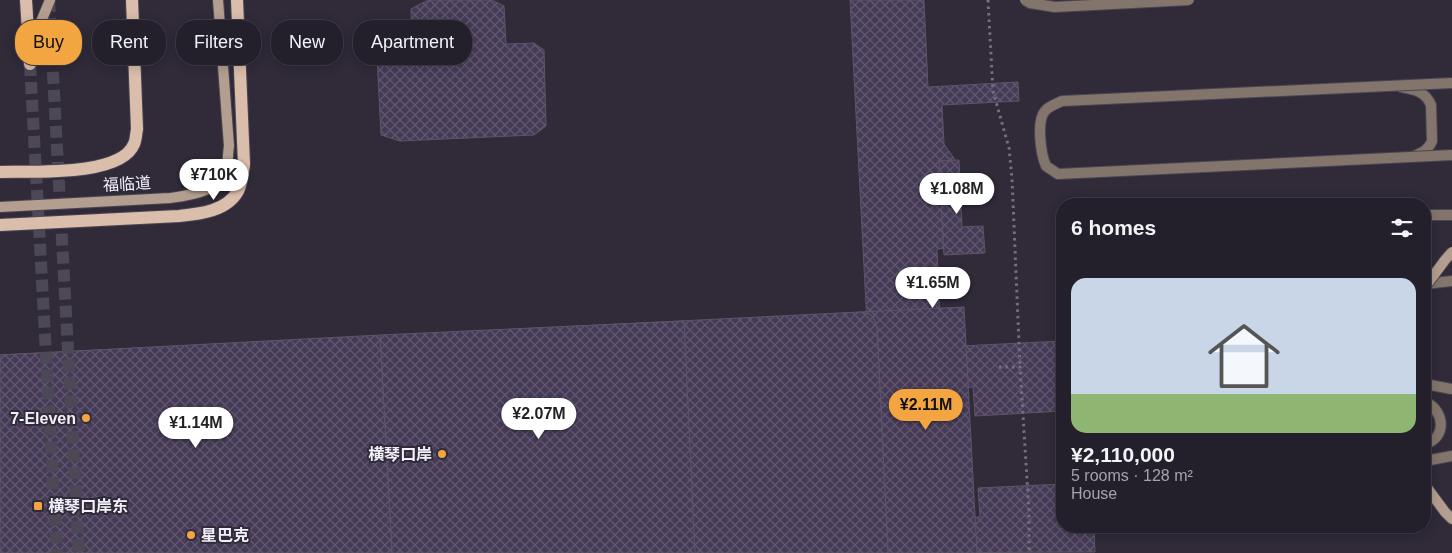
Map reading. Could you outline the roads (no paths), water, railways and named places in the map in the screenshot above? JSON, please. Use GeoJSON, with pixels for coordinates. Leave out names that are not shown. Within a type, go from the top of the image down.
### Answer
{"type":"FeatureCollection","features":[{"type":"Feature","properties":{"kind":"main road"},"geometry":{"type":"LineString","coordinates":[[26,0],[27,20]]}},
{"type":"Feature","properties":{"kind":"main road"},"geometry":{"type":"LineString","coordinates":[[42,20],[50,0]]}},
{"type":"Feature","properties":{"kind":"main road"},"geometry":{"type":"LineString","coordinates":[[0,172],[84,170],[104,166],[123,157],[134,145],[137,129],[132,0]]}},
{"type":"Feature","properties":{"kind":"main road","name":"福临道"},"geometry":{"type":"LineString","coordinates":[[0,207],[170,198],[195,195],[208,190],[220,178],[226,166],[229,146],[218,0]]}},
{"type":"Feature","properties":{"kind":"main road"},"geometry":{"type":"LineString","coordinates":[[0,225],[179,216],[208,213],[229,202],[238,190],[244,164],[237,0]]}},
{"type":"Feature","properties":{"kind":"main road"},"geometry":{"type":"LineString","coordinates":[[1431,278],[1452,252]]}},
{"type":"Feature","properties":{"kind":"main road"},"geometry":{"type":"LineString","coordinates":[[1431,493],[1452,519]]}},
{"type":"Feature","properties":{"kind":"lane"},"geometry":{"type":"LineString","coordinates":[[1025,0],[1030,3],[1055,7],[1189,0]]}},
{"type":"Feature","properties":{"kind":"lane"},"geometry":{"type":"LineString","coordinates":[[1452,83],[1062,101],[1052,105],[1044,112],[1041,120],[1043,158],[1046,166],[1058,174],[1452,155]]}},
{"type":"Feature","properties":{"kind":"lane"},"geometry":{"type":"LineString","coordinates":[[1396,86],[1413,89],[1424,94],[1431,105],[1432,141],[1430,146],[1423,152],[1409,158]]}},
{"type":"Feature","properties":{"kind":"lane"},"geometry":{"type":"LineString","coordinates":[[1431,215],[1452,215]]}},
{"type":"Feature","properties":{"kind":"lane"},"geometry":{"type":"LineString","coordinates":[[1431,285],[1452,281]]}},
{"type":"Feature","properties":{"kind":"lane"},"geometry":{"type":"LineString","coordinates":[[1431,385],[1452,389]]}},
{"type":"Feature","properties":{"kind":"lane"},"geometry":{"type":"LineString","coordinates":[[1431,405],[1439,414],[1441,424],[1437,438],[1431,442]]}},
{"type":"Feature","properties":{"kind":"lane"},"geometry":{"type":"LineString","coordinates":[[1431,460],[1452,456]]}},
{"type":"Feature","properties":{"kind":"tunnel"},"geometry":{"type":"LineString","coordinates":[[49,0],[79,553]]}},
{"type":"Feature","properties":{"kind":"tunnel"},"geometry":{"type":"LineString","coordinates":[[30,65],[57,553]]}},
{"type":"Feature","properties":{"kind":"place","name":"7-Eleven"},"geometry":{"type":"Point","coordinates":[86,418]}},
{"type":"Feature","properties":{"kind":"place","name":"横琴口岸"},"geometry":{"type":"Point","coordinates":[442,454]}},
{"type":"Feature","properties":{"kind":"place","name":"横琴口岸东"},"geometry":{"type":"Point","coordinates":[38,506]}},
{"type":"Feature","properties":{"kind":"place","name":"星巴克"},"geometry":{"type":"Point","coordinates":[191,535]}}]}
